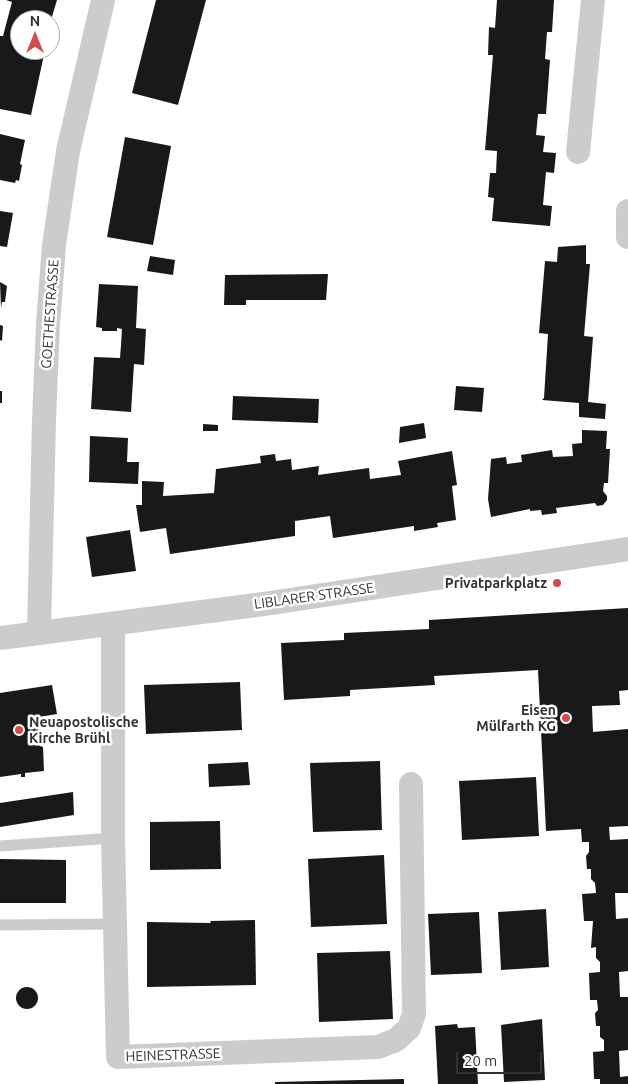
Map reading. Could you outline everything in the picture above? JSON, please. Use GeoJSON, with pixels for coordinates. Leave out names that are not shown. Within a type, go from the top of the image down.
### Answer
{"type":"FeatureCollection","features":[{"type":"Feature","properties":{"kind":"street","name":"GOETHESTRASSE"},"geometry":{"type":"LineString","coordinates":[[39,632],[45,382],[54,245],[68,152],[103,0]]}},
{"type":"Feature","properties":{"kind":"street"},"geometry":{"type":"LineString","coordinates":[[578,152],[593,0]]}},
{"type":"Feature","properties":{"kind":"street"},"geometry":{"type":"LineString","coordinates":[[628,211],[628,237]]}},
{"type":"Feature","properties":{"kind":"street","name":"LIBLARER STRASSE"},"geometry":{"type":"LineString","coordinates":[[0,638],[39,632],[113,625],[628,549]]}},
{"type":"Feature","properties":{"kind":"street","name":"HEINESTRASSE"},"geometry":{"type":"LineString","coordinates":[[113,625],[113,838],[118,1057],[378,1047],[396,1040],[409,1028],[414,1014],[410,784]]}},
{"type":"Feature","properties":{"kind":"lane"},"geometry":{"type":"LineString","coordinates":[[0,846],[113,838]]}},
{"type":"Feature","properties":{"kind":"lane"},"geometry":{"type":"LineString","coordinates":[[0,925],[116,924]]}},
{"type":"Feature","properties":{"kind":"building"},"geometry":{"type":"Polygon","coordinates":[[[6,0],[57,0],[54,10],[10,10],[10,60],[43,60],[31,115],[0,109],[0,36],[3,36],[12,2],[6,0]]]}},
{"type":"Feature","properties":{"kind":"building"},"geometry":{"type":"Polygon","coordinates":[[[156,0],[206,0],[178,105],[132,93],[156,0]]]}},
{"type":"Feature","properties":{"kind":"building"},"geometry":{"type":"Polygon","coordinates":[[[497,0],[554,0],[552,32],[547,32],[545,59],[550,60],[546,114],[538,114],[536,135],[545,136],[543,152],[556,153],[554,173],[546,172],[543,205],[552,206],[550,226],[492,221],[494,198],[488,197],[490,173],[496,173],[497,151],[485,150],[493,55],[488,55],[489,27],[495,28],[497,0]]]}},
{"type":"Feature","properties":{"kind":"building"},"geometry":{"type":"Polygon","coordinates":[[[0,134],[25,140],[19,181],[16,180],[15,183],[0,180],[0,134]]]}},
{"type":"Feature","properties":{"kind":"building"},"geometry":{"type":"Polygon","coordinates":[[[125,137],[171,146],[153,245],[107,237],[125,137]]]}},
{"type":"Feature","properties":{"kind":"building"},"geometry":{"type":"Polygon","coordinates":[[[0,211],[13,213],[7,247],[0,246],[0,211]]]}},
{"type":"Feature","properties":{"kind":"building"},"geometry":{"type":"Polygon","coordinates":[[[586,245],[586,264],[590,264],[584,336],[593,337],[588,402],[606,404],[605,419],[579,417],[579,403],[542,400],[544,398],[548,334],[539,333],[545,261],[557,262],[558,247],[586,245]]]}},
{"type":"Feature","properties":{"kind":"building"},"geometry":{"type":"Polygon","coordinates":[[[150,256],[175,260],[173,275],[147,271],[150,256]]]}},
{"type":"Feature","properties":{"kind":"building"},"geometry":{"type":"Polygon","coordinates":[[[328,274],[326,300],[246,300],[246,305],[224,305],[225,275],[328,274]]]}},
{"type":"Feature","properties":{"kind":"building"},"geometry":{"type":"Polygon","coordinates":[[[0,282],[7,286],[5,302],[2,302],[1,308],[0,282]]]}},
{"type":"Feature","properties":{"kind":"building"},"geometry":{"type":"Polygon","coordinates":[[[99,284],[138,286],[136,328],[146,329],[144,365],[134,364],[131,412],[91,409],[94,357],[120,358],[121,345],[122,329],[102,331],[102,328],[96,327],[99,284]]]}},
{"type":"Feature","properties":{"kind":"building"},"geometry":{"type":"Polygon","coordinates":[[[0,325],[3,326],[2,341],[0,340],[0,325]]]}},
{"type":"Feature","properties":{"kind":"building"},"geometry":{"type":"Polygon","coordinates":[[[456,386],[484,388],[482,412],[454,410],[456,386]]]}},
{"type":"Feature","properties":{"kind":"building"},"geometry":{"type":"Polygon","coordinates":[[[0,391],[2,391],[2,403],[0,403],[0,391]]]}},
{"type":"Feature","properties":{"kind":"building"},"geometry":{"type":"Polygon","coordinates":[[[233,396],[319,399],[318,423],[232,420],[233,396]]]}},
{"type":"Feature","properties":{"kind":"building"},"geometry":{"type":"Polygon","coordinates":[[[424,423],[426,438],[399,443],[400,427],[424,423]]]}},
{"type":"Feature","properties":{"kind":"building"},"geometry":{"type":"Polygon","coordinates":[[[203,424],[218,425],[218,431],[203,431],[203,424]]]}},
{"type":"Feature","properties":{"kind":"building"},"geometry":{"type":"Polygon","coordinates":[[[582,430],[607,431],[606,449],[610,449],[608,483],[604,483],[603,491],[607,496],[607,500],[603,505],[597,506],[595,503],[556,508],[557,513],[542,515],[541,510],[530,511],[530,509],[491,517],[488,499],[491,459],[506,457],[507,464],[522,462],[521,455],[552,450],[553,457],[573,456],[572,444],[582,443],[582,430]]]}},
{"type":"Feature","properties":{"kind":"building"},"geometry":{"type":"Polygon","coordinates":[[[90,436],[128,438],[127,462],[139,462],[138,484],[89,482],[90,436]]]}},
{"type":"Feature","properties":{"kind":"building"},"geometry":{"type":"Polygon","coordinates":[[[452,451],[457,485],[452,486],[456,520],[437,523],[438,527],[414,531],[414,526],[333,538],[330,516],[295,521],[295,536],[170,554],[166,528],[140,532],[136,505],[142,505],[142,481],[164,482],[163,496],[214,493],[216,469],[261,463],[260,456],[275,454],[276,461],[291,459],[292,470],[319,466],[318,475],[369,468],[370,479],[401,475],[398,461],[452,451]]]}},
{"type":"Feature","properties":{"kind":"building"},"geometry":{"type":"Polygon","coordinates":[[[130,530],[136,571],[92,577],[86,537],[130,530]]]}},
{"type":"Feature","properties":{"kind":"building"},"geometry":{"type":"Polygon","coordinates":[[[628,608],[628,690],[619,691],[620,705],[592,706],[593,732],[628,729],[628,826],[609,827],[610,840],[628,839],[628,893],[615,893],[616,919],[628,918],[628,971],[619,972],[620,997],[628,997],[628,1050],[619,1051],[620,1077],[628,1076],[628,1084],[600,1084],[600,1079],[594,1079],[593,1052],[604,1051],[604,1040],[600,1037],[600,1026],[596,1026],[597,1000],[590,1000],[589,973],[600,972],[600,962],[596,958],[596,947],[591,948],[593,921],[584,921],[582,894],[596,893],[595,883],[591,879],[591,869],[587,869],[586,856],[589,852],[589,842],[582,842],[581,829],[546,831],[538,670],[434,676],[435,685],[350,690],[350,696],[284,700],[281,643],[344,640],[344,633],[429,629],[429,620],[628,608]]]}},
{"type":"Feature","properties":{"kind":"building"},"geometry":{"type":"Polygon","coordinates":[[[240,682],[242,730],[146,734],[144,685],[240,682]]]}},
{"type":"Feature","properties":{"kind":"building","name":"Neuapostolische Kirche Brühl"},"geometry":{"type":"Polygon","coordinates":[[[52,685],[57,714],[33,718],[38,720],[36,726],[39,727],[40,746],[43,747],[44,771],[25,773],[25,777],[21,777],[21,774],[0,777],[0,693],[52,685]]]}},
{"type":"Feature","properties":{"kind":"building"},"geometry":{"type":"Polygon","coordinates":[[[380,761],[382,830],[313,832],[310,763],[380,761]]]}},
{"type":"Feature","properties":{"kind":"building"},"geometry":{"type":"Polygon","coordinates":[[[248,762],[250,785],[209,787],[208,764],[248,762]]]}},
{"type":"Feature","properties":{"kind":"building"},"geometry":{"type":"Polygon","coordinates":[[[536,777],[539,836],[462,840],[459,781],[536,777]]]}},
{"type":"Feature","properties":{"kind":"building"},"geometry":{"type":"Polygon","coordinates":[[[73,792],[74,815],[0,827],[0,803],[73,792]]]}},
{"type":"Feature","properties":{"kind":"building"},"geometry":{"type":"Polygon","coordinates":[[[220,821],[221,869],[150,870],[150,822],[220,821]]]}},
{"type":"Feature","properties":{"kind":"building"},"geometry":{"type":"Polygon","coordinates":[[[384,855],[387,924],[311,927],[308,859],[384,855]]]}},
{"type":"Feature","properties":{"kind":"building"},"geometry":{"type":"Polygon","coordinates":[[[0,859],[66,860],[66,903],[0,903],[0,859]]]}},
{"type":"Feature","properties":{"kind":"building"},"geometry":{"type":"Polygon","coordinates":[[[546,909],[549,967],[501,970],[498,912],[546,909]]]}},
{"type":"Feature","properties":{"kind":"building"},"geometry":{"type":"Polygon","coordinates":[[[479,912],[482,973],[431,975],[428,914],[479,912]]]}},
{"type":"Feature","properties":{"kind":"building"},"geometry":{"type":"Polygon","coordinates":[[[255,920],[256,985],[147,987],[147,922],[211,923],[210,921],[255,920]]]}},
{"type":"Feature","properties":{"kind":"building"},"geometry":{"type":"Polygon","coordinates":[[[390,951],[393,1019],[319,1022],[317,953],[390,951]]]}},
{"type":"Feature","properties":{"kind":"building"},"geometry":{"type":"Polygon","coordinates":[[[27,987],[35,990],[38,998],[35,1006],[27,1009],[19,1006],[16,998],[19,990],[27,987]]]}},
{"type":"Feature","properties":{"kind":"building"},"geometry":{"type":"Polygon","coordinates":[[[542,1019],[545,1080],[504,1082],[501,1025],[542,1019]]]}},
{"type":"Feature","properties":{"kind":"building"},"geometry":{"type":"Polygon","coordinates":[[[457,1024],[458,1028],[475,1027],[478,1084],[438,1084],[435,1026],[457,1024]]]}},
{"type":"Feature","properties":{"kind":"building"},"geometry":{"type":"Polygon","coordinates":[[[404,1079],[404,1084],[275,1084],[275,1082],[404,1079]]]}},
{"type":"Feature","properties":{"kind":"place","name":"Privatparkplatz"},"geometry":{"type":"Point","coordinates":[557,583]}},
{"type":"Feature","properties":{"kind":"place","name":"Eisen Mülfarth KG"},"geometry":{"type":"Point","coordinates":[566,718]}},
{"type":"Feature","properties":{"kind":"place","name":"Neuapostolische Kirche Brühl"},"geometry":{"type":"Point","coordinates":[19,730]}}]}
